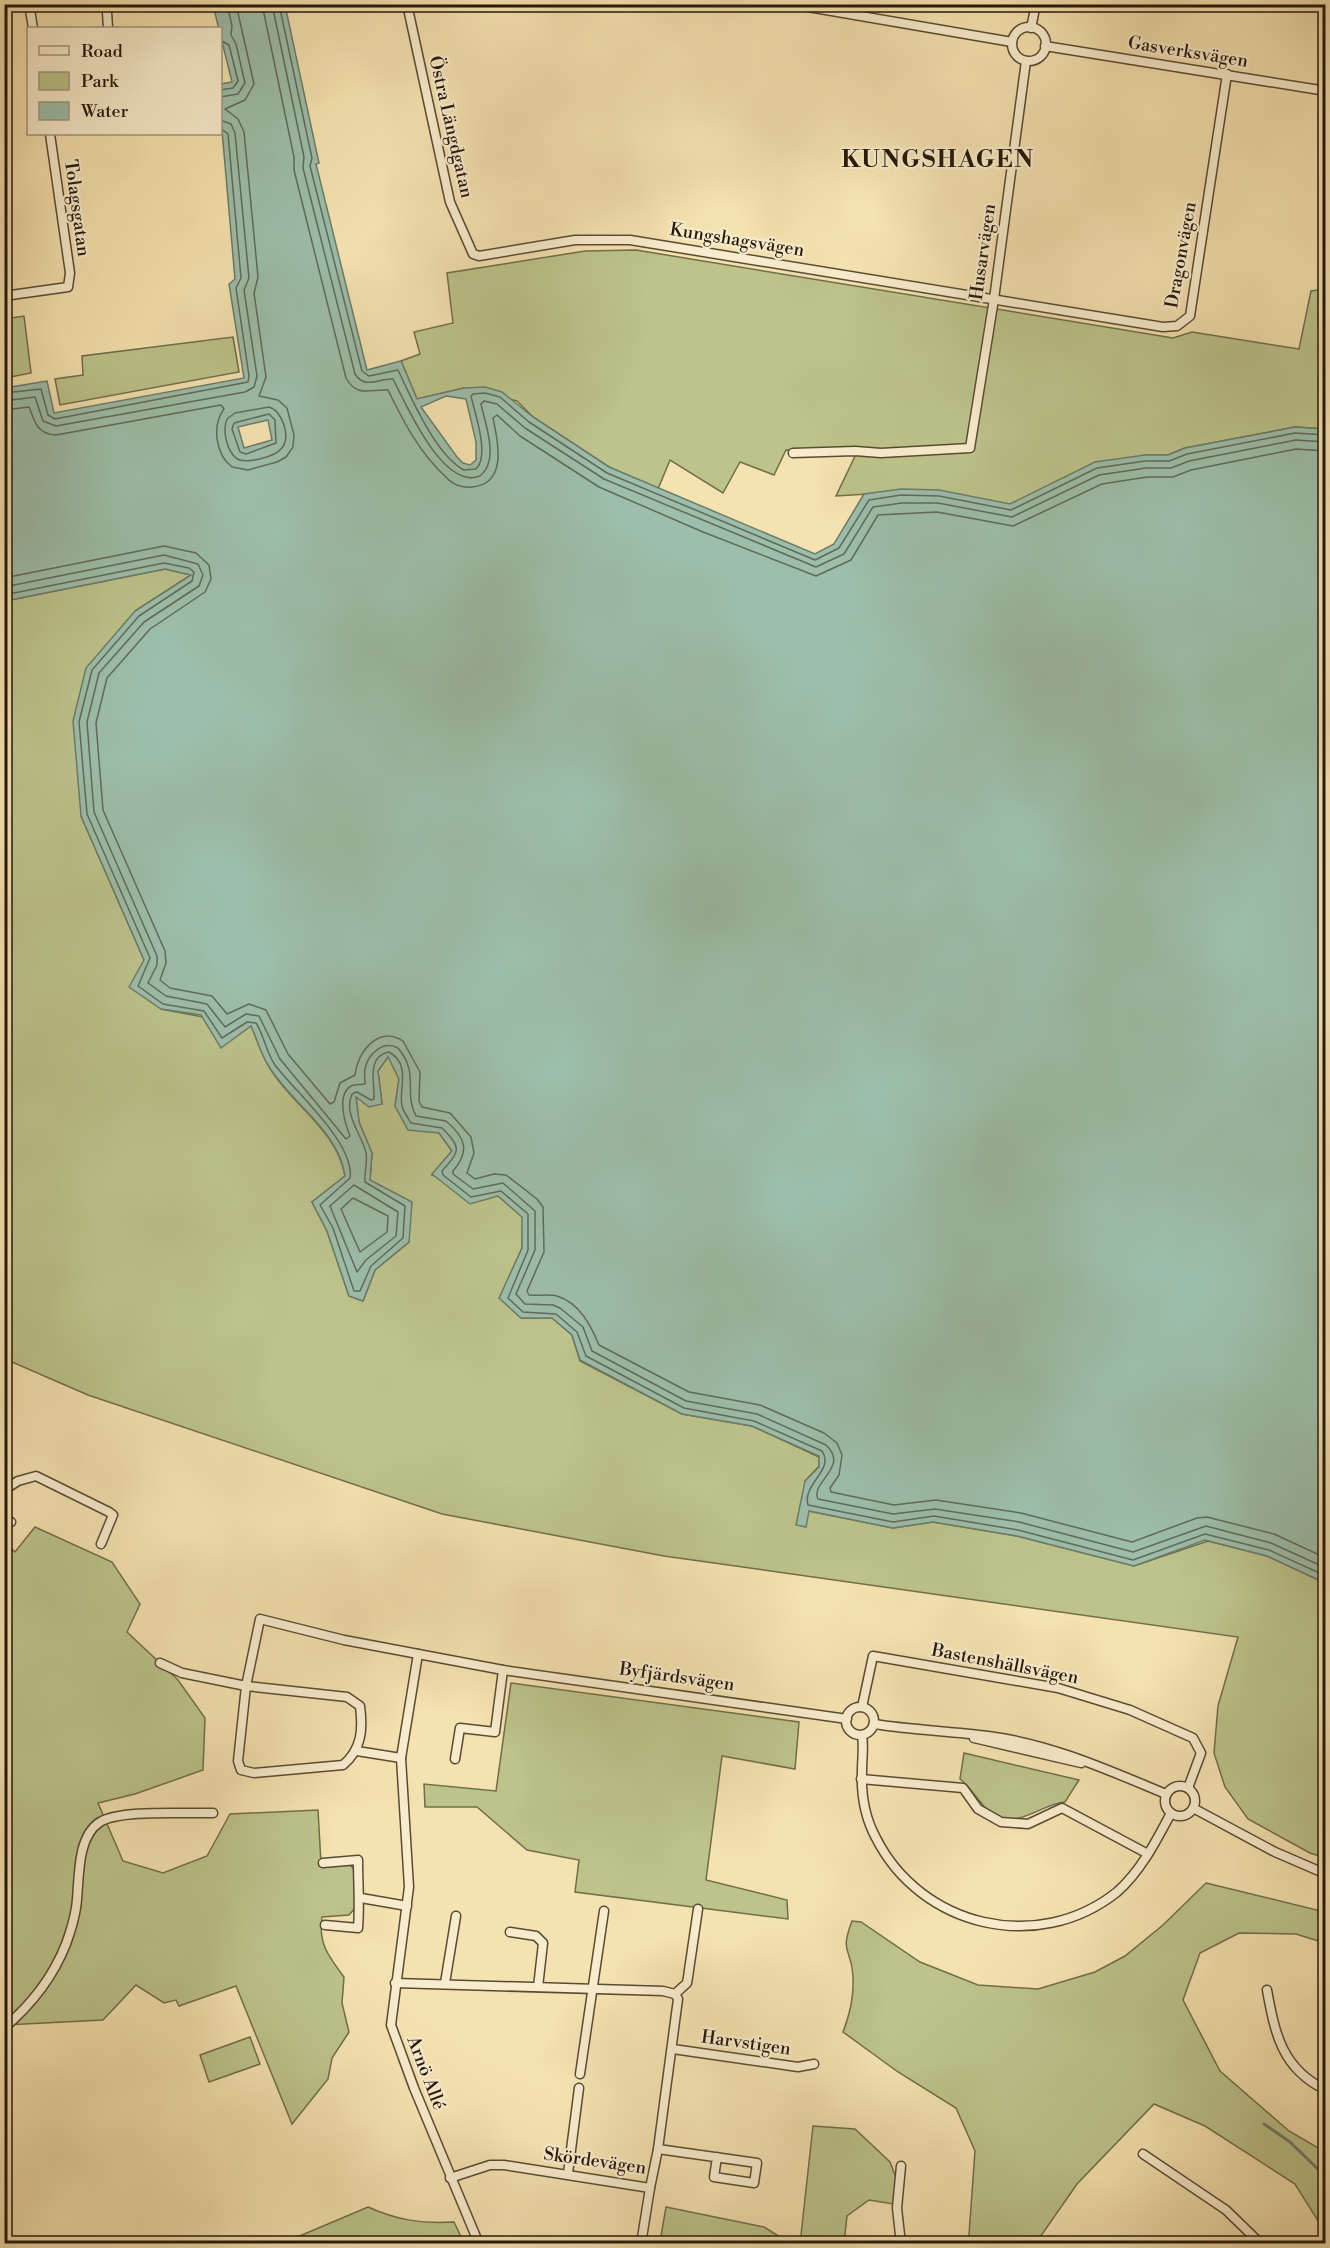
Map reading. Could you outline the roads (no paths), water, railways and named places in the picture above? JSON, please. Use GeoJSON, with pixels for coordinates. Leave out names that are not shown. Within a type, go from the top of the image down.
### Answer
{"type":"FeatureCollection","features":[{"type":"Feature","properties":{"kind":"street"},"geometry":{"type":"LineString","coordinates":[[29,4],[33,27]]}},
{"type":"Feature","properties":{"kind":"street"},"geometry":{"type":"LineString","coordinates":[[103,4],[107,12],[108,27]]}},
{"type":"Feature","properties":{"kind":"street"},"geometry":{"type":"LineString","coordinates":[[790,4],[1012,42]]}},
{"type":"Feature","properties":{"kind":"street"},"geometry":{"type":"LineString","coordinates":[[1031,28],[1036,4]]}},
{"type":"Feature","properties":{"kind":"street","name":"Östra Längdgatan"},"geometry":{"type":"LineString","coordinates":[[409,5],[450,202],[473,254]]}},
{"type":"Feature","properties":{"kind":"street"},"geometry":{"type":"LineString","coordinates":[[1031,28],[1040,32],[1045,46],[1041,56],[1026,61],[1014,52],[1012,42],[1017,32],[1031,28]]}},
{"type":"Feature","properties":{"kind":"street","name":"Gasverksvägen"},"geometry":{"type":"LineString","coordinates":[[1045,46],[1326,91]]}},
{"type":"Feature","properties":{"kind":"street","name":"Husarvägen"},"geometry":{"type":"LineString","coordinates":[[793,453],[855,451],[881,453],[970,448],[994,300],[1026,61]]}},
{"type":"Feature","properties":{"kind":"street","name":"Dragonvägen"},"geometry":{"type":"LineString","coordinates":[[994,300],[1163,327],[1177,326],[1190,316],[1227,74]]}},
{"type":"Feature","properties":{"kind":"street","name":"Tolagsgatan"},"geometry":{"type":"LineString","coordinates":[[4,296],[68,287],[70,273],[50,135]]}},
{"type":"Feature","properties":{"kind":"street","name":"Kungshagsvägen"},"geometry":{"type":"LineString","coordinates":[[473,254],[479,256],[575,240],[630,240],[994,300]]}},
{"type":"Feature","properties":{"kind":"street"},"geometry":{"type":"LineString","coordinates":[[4,1490],[18,1481],[36,1476],[110,1512],[113,1515],[101,1544]]}},
{"type":"Feature","properties":{"kind":"street","name":"Byfjärdsvägen"},"geometry":{"type":"LineString","coordinates":[[246,1686],[260,1619],[418,1654],[503,1670],[847,1719]]}},
{"type":"Feature","properties":{"kind":"street","name":"Arnö Allé"},"geometry":{"type":"LineString","coordinates":[[418,1654],[400,1758],[410,1887],[391,2025],[450,2178],[479,2244]]}},
{"type":"Feature","properties":{"kind":"street","name":"Bastenshällsvägen"},"geometry":{"type":"LineString","coordinates":[[862,1707],[873,1656],[1058,1688],[1130,1710],[1194,1738],[1201,1753],[1188,1788]]}},
{"type":"Feature","properties":{"kind":"street"},"geometry":{"type":"LineString","coordinates":[[160,1663],[182,1673],[246,1686],[335,1695],[354,1701],[360,1706],[361,1718],[357,1751],[343,1765],[254,1773],[240,1770],[238,1761],[246,1686]]}},
{"type":"Feature","properties":{"kind":"street"},"geometry":{"type":"LineString","coordinates":[[455,1759],[460,1728],[495,1732],[503,1670]]}},
{"type":"Feature","properties":{"kind":"street"},"geometry":{"type":"LineString","coordinates":[[862,1707],[872,1713],[874,1724],[871,1731],[862,1735],[851,1731],[847,1719],[853,1709],[862,1707]]}},
{"type":"Feature","properties":{"kind":"street"},"geometry":{"type":"LineString","coordinates":[[874,1724],[969,1736],[986,1736],[1032,1745],[1072,1755],[1166,1794]]}},
{"type":"Feature","properties":{"kind":"street"},"geometry":{"type":"LineString","coordinates":[[862,1735],[861,1779],[864,1801],[874,1836],[898,1873],[933,1902],[956,1915],[979,1922],[1024,1927],[1066,1919],[1116,1892],[1137,1870],[1171,1813]]}},
{"type":"Feature","properties":{"kind":"street"},"geometry":{"type":"LineString","coordinates":[[357,1751],[400,1758]]}},
{"type":"Feature","properties":{"kind":"street"},"geometry":{"type":"LineString","coordinates":[[861,1779],[956,1786],[967,1791],[978,1809],[988,1817],[1015,1825],[1028,1824],[1062,1808],[1148,1854]]}},
{"type":"Feature","properties":{"kind":"street"},"geometry":{"type":"LineString","coordinates":[[1177,1785],[1188,1788],[1195,1797],[1193,1808],[1181,1816],[1171,1813],[1164,1803],[1166,1794],[1177,1785]]}},
{"type":"Feature","properties":{"kind":"street"},"geometry":{"type":"LineString","coordinates":[[1193,1808],[1275,1852],[1326,1874]]}},
{"type":"Feature","properties":{"kind":"street"},"geometry":{"type":"LineString","coordinates":[[4,2028],[40,1991],[58,1960],[76,1911],[81,1861],[87,1836],[99,1823],[117,1815],[213,1813]]}},
{"type":"Feature","properties":{"kind":"street"},"geometry":{"type":"LineString","coordinates":[[323,1863],[358,1860],[358,1889],[361,1898],[358,1928],[325,1925]]}},
{"type":"Feature","properties":{"kind":"street"},"geometry":{"type":"LineString","coordinates":[[361,1898],[407,1906]]}},
{"type":"Feature","properties":{"kind":"street"},"geometry":{"type":"LineString","coordinates":[[395,1983],[663,1991],[675,1994],[687,1983],[698,1909]]}},
{"type":"Feature","properties":{"kind":"street"},"geometry":{"type":"LineString","coordinates":[[580,2074],[604,1911]]}},
{"type":"Feature","properties":{"kind":"street"},"geometry":{"type":"LineString","coordinates":[[445,1983],[456,1916]]}},
{"type":"Feature","properties":{"kind":"street"},"geometry":{"type":"LineString","coordinates":[[510,1932],[536,1936],[543,1943],[538,1987]]}},
{"type":"Feature","properties":{"kind":"street"},"geometry":{"type":"LineString","coordinates":[[1267,1990],[1274,2032],[1283,2052],[1313,2084],[1326,2090]]}},
{"type":"Feature","properties":{"kind":"street","name":"Skördevägen"},"geometry":{"type":"LineString","coordinates":[[450,2178],[490,2165],[568,2174],[650,2188],[673,2049],[678,1999],[675,1994]]}},
{"type":"Feature","properties":{"kind":"street","name":"Harvstigen"},"geometry":{"type":"LineString","coordinates":[[673,2049],[798,2067],[814,2064]]}},
{"type":"Feature","properties":{"kind":"street"},"geometry":{"type":"LineString","coordinates":[[568,2174],[579,2088]]}},
{"type":"Feature","properties":{"kind":"street"},"geometry":{"type":"LineString","coordinates":[[658,2149],[717,2157],[757,2163],[754,2183],[714,2177],[717,2157]]}},
{"type":"Feature","properties":{"kind":"street"},"geometry":{"type":"LineString","coordinates":[[1143,2154],[1226,2210],[1261,2244]]}},
{"type":"Feature","properties":{"kind":"street"},"geometry":{"type":"LineString","coordinates":[[901,2166],[897,2208],[901,2244]]}},
{"type":"Feature","properties":{"kind":"street"},"geometry":{"type":"LineString","coordinates":[[641,2244],[650,2188]]}},
{"type":"Feature","properties":{"kind":"water"},"geometry":{"type":"Polygon","coordinates":[[[213,5],[285,5],[319,163],[316,164],[367,370],[401,361],[417,399],[464,388],[485,387],[502,392],[533,417],[609,467],[815,554],[834,544],[864,494],[901,489],[939,490],[1010,504],[1095,462],[1145,455],[1168,455],[1185,448],[1295,427],[1325,429],[1325,1583],[1267,1556],[1205,1540],[1134,1566],[1017,1536],[933,1522],[893,1528],[809,1511],[806,1527],[796,1525],[805,1481],[819,1467],[819,1456],[752,1426],[682,1414],[580,1360],[572,1335],[552,1318],[521,1318],[499,1298],[522,1248],[522,1217],[498,1196],[470,1204],[432,1174],[452,1151],[439,1133],[408,1130],[395,1106],[399,1079],[388,1057],[378,1071],[382,1104],[369,1107],[356,1097],[359,1122],[372,1153],[370,1180],[412,1202],[409,1242],[375,1270],[363,1301],[349,1296],[327,1231],[312,1202],[345,1176],[334,1145],[277,1079],[266,1061],[251,1026],[221,1048],[201,1015],[161,1009],[129,987],[144,960],[81,816],[73,721],[86,668],[135,611],[191,575],[165,569],[5,601],[5,388],[47,381],[54,413],[244,378],[229,284],[235,279],[222,130],[222,84],[232,82],[222,41],[222,27],[218,27],[213,5]],[[446,396],[421,407],[457,457],[463,463],[470,465],[476,460],[476,442],[466,399],[446,396]],[[268,420],[238,427],[244,448],[272,440],[268,420]]]}},
{"type":"Feature","properties":{"kind":"waterway"},"geometry":{"type":"LineString","coordinates":[[1264,2124],[1290,2142],[1326,2177]]}},
{"type":"Feature","properties":{"kind":"district","name":"KUNGSHAGEN"},"geometry":{"type":"Point","coordinates":[938,160]}}]}
